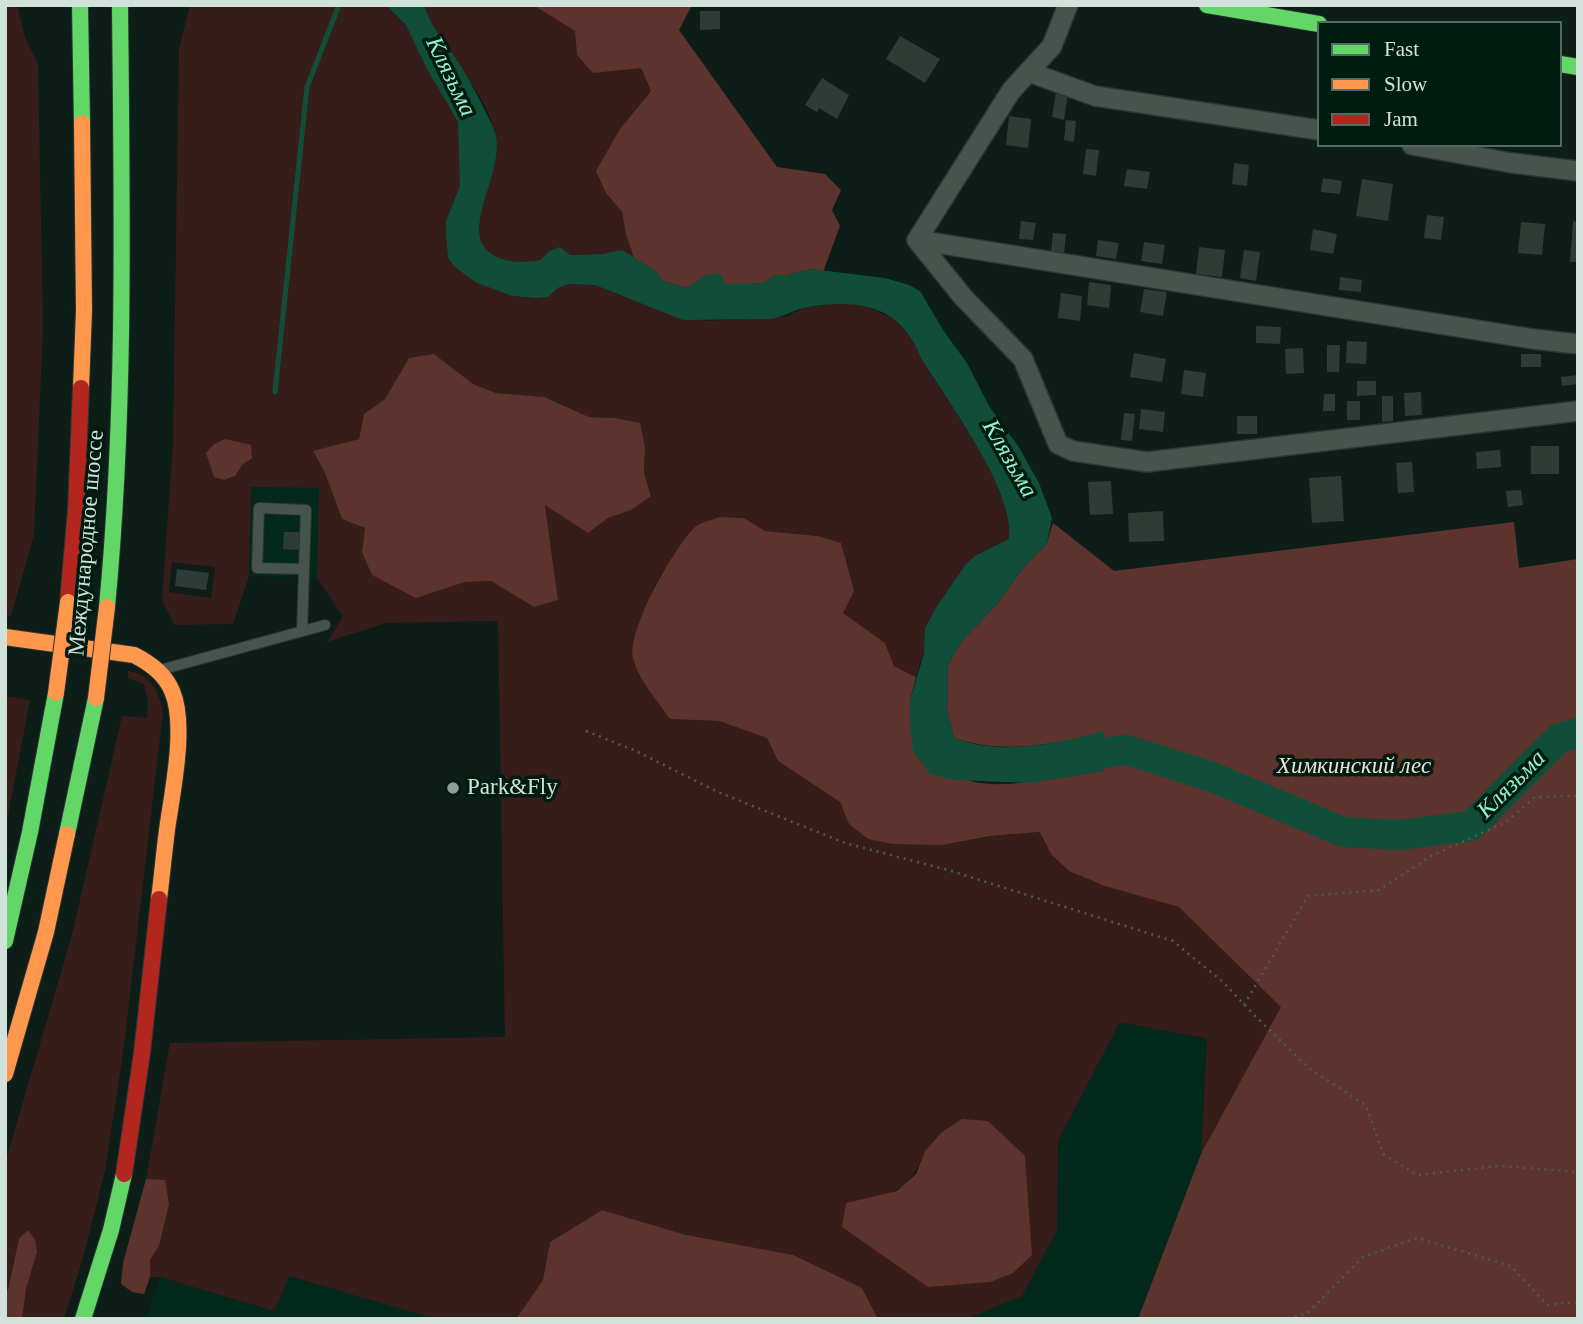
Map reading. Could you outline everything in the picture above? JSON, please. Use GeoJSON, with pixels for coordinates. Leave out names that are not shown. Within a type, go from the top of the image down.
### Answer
{"type":"FeatureCollection","features":[{"type":"Feature","properties":{"kind":"main road","name":"Международное шоссе"},"geometry":{"type":"LineString","coordinates":[[5,942],[30,832],[56,693],[76,510],[83,337],[80,5]]}},
{"type":"Feature","properties":{"kind":"main road","name":"Международное шоссе"},"geometry":{"type":"LineString","coordinates":[[5,1074],[46,932],[67,841],[96,698],[107,607],[116,513],[123,312],[120,5]]}},
{"type":"Feature","properties":{"kind":"main road"},"geometry":{"type":"LineString","coordinates":[[1207,5],[1317,24]]}},
{"type":"Feature","properties":{"kind":"main road"},"geometry":{"type":"LineString","coordinates":[[5,636],[134,655],[158,670],[169,683],[174,697],[177,747],[149,988],[123,1177],[107,1245],[83,1319]]}},
{"type":"Feature","properties":{"kind":"street"},"geometry":{"type":"LineString","coordinates":[[917,240],[1011,92],[1052,46],[1068,5]]}},
{"type":"Feature","properties":{"kind":"street"},"geometry":{"type":"LineString","coordinates":[[1029,72],[1095,96],[1317,130]]}},
{"type":"Feature","properties":{"kind":"street"},"geometry":{"type":"LineString","coordinates":[[1423,147],[1512,163],[1578,171]]}},
{"type":"Feature","properties":{"kind":"street"},"geometry":{"type":"LineString","coordinates":[[917,240],[1578,344]]}},
{"type":"Feature","properties":{"kind":"street"},"geometry":{"type":"LineString","coordinates":[[917,240],[963,297],[1023,359],[1058,444],[1073,451],[1147,462],[1578,411]]}},
{"type":"Feature","properties":{"kind":"lane"},"geometry":{"type":"LineString","coordinates":[[302,631],[306,509],[259,508],[257,568],[304,569]]}},
{"type":"Feature","properties":{"kind":"lane"},"geometry":{"type":"LineString","coordinates":[[158,670],[325,625]]}},
{"type":"Feature","properties":{"kind":"path"},"geometry":{"type":"LineString","coordinates":[[586,731],[636,751],[718,792],[845,843],[948,870],[1173,941],[1223,982],[1310,1069],[1366,1105],[1383,1154],[1417,1175],[1501,1167],[1578,1172]]}},
{"type":"Feature","properties":{"kind":"path"},"geometry":{"type":"LineString","coordinates":[[1244,1005],[1308,895],[1379,890],[1433,855],[1506,822],[1535,797],[1578,796]]}},
{"type":"Feature","properties":{"kind":"path"},"geometry":{"type":"LineString","coordinates":[[1288,1319],[1308,1313],[1363,1257],[1417,1238],[1511,1266],[1547,1305],[1578,1302]]}},
{"type":"Feature","properties":{"kind":"shaded area"},"geometry":{"type":"Polygon","coordinates":[[[251,487],[320,488],[317,578],[249,576],[251,487]]]}},
{"type":"Feature","properties":{"kind":"shaded area"},"geometry":{"type":"Polygon","coordinates":[[[1120,1022],[1207,1039],[1201,1154],[1138,1319],[966,1319],[1022,1295],[1057,1230],[1058,1141],[1120,1022]]]}},
{"type":"Feature","properties":{"kind":"shaded area"},"geometry":{"type":"Polygon","coordinates":[[[288,1276],[436,1319],[145,1319],[160,1277],[273,1311],[288,1276]]]}},
{"type":"Feature","properties":{"kind":"green space"},"geometry":{"type":"Polygon","coordinates":[[[5,5],[17,5],[26,40],[38,64],[43,328],[34,535],[11,616],[5,615],[5,5]]]}},
{"type":"Feature","properties":{"kind":"green space"},"geometry":{"type":"Polygon","coordinates":[[[190,5],[383,5],[406,25],[427,69],[458,122],[461,174],[460,186],[447,221],[448,258],[477,283],[512,296],[536,298],[548,297],[558,288],[570,284],[595,285],[619,295],[707,321],[784,317],[806,307],[854,303],[894,319],[910,337],[992,475],[1008,520],[1009,539],[975,556],[966,564],[937,606],[916,677],[894,666],[885,643],[843,613],[818,536],[765,531],[744,518],[720,517],[697,525],[680,545],[655,585],[637,632],[669,719],[719,721],[767,738],[778,761],[840,802],[849,824],[942,845],[990,836],[1041,832],[1053,853],[1066,867],[1105,885],[1047,543],[1053,523],[1114,571],[1514,522],[1519,568],[1578,559],[1578,1319],[1138,1319],[1201,1154],[1207,1039],[1120,1022],[1058,1141],[1057,1230],[1022,1296],[966,1319],[878,1319],[862,1288],[602,1210],[550,1242],[543,1280],[516,1319],[436,1319],[289,1276],[274,1311],[160,1277],[150,1277],[150,1260],[159,1246],[146,1179],[170,1043],[505,1037],[498,621],[386,623],[327,642],[343,616],[317,578],[319,488],[251,487],[249,576],[233,624],[175,625],[162,601],[173,442],[179,49],[190,5]],[[434,355],[409,358],[385,399],[364,414],[359,439],[313,452],[325,473],[342,519],[365,528],[362,552],[416,597],[465,582],[491,581],[534,607],[558,600],[545,504],[588,533],[608,518],[631,510],[651,495],[644,473],[645,447],[615,418],[589,417],[544,397],[496,393],[473,384],[434,355]],[[172,562],[169,592],[211,598],[215,567],[172,562]],[[925,1151],[904,1185],[895,1190],[847,1203],[928,1287],[925,1151]]]}},
{"type":"Feature","properties":{"kind":"green space"},"geometry":{"type":"Polygon","coordinates":[[[424,5],[533,5],[575,31],[577,55],[641,68],[651,91],[620,129],[606,193],[622,212],[634,258],[622,250],[570,255],[549,251],[541,260],[517,262],[488,252],[479,234],[479,221],[495,163],[496,136],[482,101],[440,38],[424,5]]]}},
{"type":"Feature","properties":{"kind":"green space"},"geometry":{"type":"Polygon","coordinates":[[[533,5],[692,5],[679,30],[777,167],[825,174],[841,190],[832,210],[840,226],[823,272],[811,269],[775,275],[764,283],[687,288],[663,281],[656,271],[634,258],[622,212],[606,193],[596,171],[620,129],[651,91],[641,68],[593,73],[577,55],[575,31],[533,5]]]}},
{"type":"Feature","properties":{"kind":"green space"},"geometry":{"type":"Polygon","coordinates":[[[434,354],[473,384],[496,393],[544,397],[589,417],[640,423],[645,447],[644,473],[651,496],[631,510],[608,518],[588,533],[545,505],[558,600],[534,607],[491,581],[465,582],[416,598],[372,575],[362,552],[365,528],[342,519],[325,473],[313,451],[359,439],[364,414],[385,399],[409,358],[434,354]]]}},
{"type":"Feature","properties":{"kind":"green space"},"geometry":{"type":"Polygon","coordinates":[[[225,439],[251,445],[252,458],[242,465],[235,476],[224,480],[214,477],[206,453],[214,444],[225,439]]]}},
{"type":"Feature","properties":{"kind":"green space","name":"Химкинский лес"},"geometry":{"type":"Polygon","coordinates":[[[720,517],[744,518],[765,531],[818,536],[841,543],[854,591],[843,613],[885,643],[894,666],[916,677],[910,701],[910,726],[965,778],[992,784],[1033,782],[1104,771],[1104,732],[1048,744],[991,746],[954,738],[947,710],[948,665],[962,641],[997,604],[1023,568],[1047,543],[1053,523],[1114,571],[1514,522],[1519,568],[1578,559],[1578,1319],[1138,1319],[1201,1154],[1281,1007],[1179,907],[1105,886],[1069,871],[1051,854],[1040,832],[990,836],[942,845],[893,844],[868,839],[849,824],[840,802],[778,761],[767,738],[719,721],[670,719],[639,675],[633,658],[633,645],[644,610],[686,537],[703,522],[720,517]]]}},
{"type":"Feature","properties":{"kind":"green space"},"geometry":{"type":"Polygon","coordinates":[[[128,671],[143,676],[153,685],[163,712],[124,1046],[105,1171],[64,1319],[22,1319],[26,1289],[37,1252],[5,1293],[5,1163],[72,935],[122,716],[147,718],[148,701],[144,684],[128,678],[128,671]]]}},
{"type":"Feature","properties":{"kind":"green space"},"geometry":{"type":"Polygon","coordinates":[[[5,696],[30,700],[5,831],[5,696]]]}},
{"type":"Feature","properties":{"kind":"green space"},"geometry":{"type":"Polygon","coordinates":[[[962,1119],[988,1121],[1025,1156],[1032,1255],[1013,1273],[990,1282],[928,1287],[842,1227],[846,1203],[897,1191],[916,1174],[925,1151],[942,1132],[962,1119]]]}},
{"type":"Feature","properties":{"kind":"green space"},"geometry":{"type":"Polygon","coordinates":[[[146,1179],[165,1180],[169,1204],[159,1246],[150,1260],[150,1277],[144,1294],[132,1292],[121,1284],[123,1263],[146,1179]]]}},
{"type":"Feature","properties":{"kind":"green space"},"geometry":{"type":"Polygon","coordinates":[[[602,1210],[686,1235],[793,1255],[862,1288],[878,1319],[516,1319],[543,1280],[550,1242],[602,1210]]]}},
{"type":"Feature","properties":{"kind":"green space"},"geometry":{"type":"Polygon","coordinates":[[[28,1230],[35,1240],[37,1252],[26,1289],[22,1319],[5,1319],[5,1293],[8,1290],[19,1239],[28,1230]]]}},
{"type":"Feature","properties":{"kind":"water"},"geometry":{"type":"Polygon","coordinates":[[[383,5],[424,5],[433,25],[471,83],[493,126],[497,149],[482,208],[480,234],[483,245],[494,256],[509,261],[526,262],[541,260],[549,251],[560,247],[570,255],[622,250],[656,271],[663,281],[687,288],[707,274],[720,274],[726,284],[764,283],[775,275],[811,269],[885,278],[920,291],[967,363],[989,406],[1020,449],[1039,483],[1052,518],[1047,543],[1023,568],[997,604],[962,641],[948,665],[947,710],[954,738],[1009,747],[1048,744],[1104,731],[1104,771],[1030,783],[955,780],[930,774],[913,751],[910,701],[924,653],[925,628],[966,564],[975,556],[1009,539],[1008,519],[991,472],[902,326],[875,309],[860,305],[808,307],[771,319],[683,320],[595,285],[569,284],[558,288],[548,297],[536,298],[512,296],[477,283],[456,268],[448,258],[446,221],[460,186],[458,122],[427,69],[406,25],[383,5]]]}},
{"type":"Feature","properties":{"kind":"building"},"geometry":{"type":"Polygon","coordinates":[[[700,11],[720,11],[720,29],[700,30],[700,11]]]}},
{"type":"Feature","properties":{"kind":"building"},"geometry":{"type":"Polygon","coordinates":[[[900,36],[940,59],[925,83],[886,59],[900,36]]]}},
{"type":"Feature","properties":{"kind":"building"},"geometry":{"type":"Polygon","coordinates":[[[822,78],[849,95],[837,119],[819,108],[817,112],[805,105],[822,78]]]}},
{"type":"Feature","properties":{"kind":"building"},"geometry":{"type":"Polygon","coordinates":[[[1056,91],[1068,93],[1064,120],[1052,117],[1056,91]]]}},
{"type":"Feature","properties":{"kind":"building"},"geometry":{"type":"Polygon","coordinates":[[[1009,116],[1031,119],[1028,148],[1006,145],[1009,116]]]}},
{"type":"Feature","properties":{"kind":"building"},"geometry":{"type":"Polygon","coordinates":[[[1066,120],[1076,121],[1074,142],[1064,140],[1066,120]]]}},
{"type":"Feature","properties":{"kind":"building"},"geometry":{"type":"Polygon","coordinates":[[[1086,149],[1099,150],[1096,176],[1083,174],[1086,149]]]}},
{"type":"Feature","properties":{"kind":"building"},"geometry":{"type":"Polygon","coordinates":[[[1234,163],[1249,165],[1247,186],[1232,184],[1234,163]]]}},
{"type":"Feature","properties":{"kind":"building"},"geometry":{"type":"Polygon","coordinates":[[[1127,169],[1150,172],[1147,189],[1124,186],[1127,169]]]}},
{"type":"Feature","properties":{"kind":"building"},"geometry":{"type":"Polygon","coordinates":[[[1323,178],[1342,181],[1340,194],[1321,192],[1323,178]]]}},
{"type":"Feature","properties":{"kind":"building"},"geometry":{"type":"Polygon","coordinates":[[[1362,179],[1393,184],[1388,221],[1356,216],[1362,179]]]}},
{"type":"Feature","properties":{"kind":"building"},"geometry":{"type":"Polygon","coordinates":[[[1427,215],[1444,217],[1441,240],[1424,238],[1427,215]]]}},
{"type":"Feature","properties":{"kind":"building"},"geometry":{"type":"Polygon","coordinates":[[[1021,221],[1036,223],[1033,240],[1019,239],[1021,221]]]}},
{"type":"Feature","properties":{"kind":"building"},"geometry":{"type":"Polygon","coordinates":[[[1573,221],[1578,222],[1578,262],[1570,262],[1573,221]]]}},
{"type":"Feature","properties":{"kind":"building"},"geometry":{"type":"Polygon","coordinates":[[[1521,222],[1545,224],[1542,255],[1518,253],[1521,222]]]}},
{"type":"Feature","properties":{"kind":"building"},"geometry":{"type":"Polygon","coordinates":[[[1313,229],[1337,234],[1333,254],[1310,250],[1313,229]]]}},
{"type":"Feature","properties":{"kind":"building"},"geometry":{"type":"Polygon","coordinates":[[[1053,233],[1066,234],[1064,254],[1051,252],[1053,233]]]}},
{"type":"Feature","properties":{"kind":"building"},"geometry":{"type":"Polygon","coordinates":[[[1098,240],[1119,243],[1116,259],[1096,256],[1098,240]]]}},
{"type":"Feature","properties":{"kind":"building"},"geometry":{"type":"Polygon","coordinates":[[[1144,242],[1165,245],[1162,264],[1141,261],[1144,242]]]}},
{"type":"Feature","properties":{"kind":"building"},"geometry":{"type":"Polygon","coordinates":[[[1199,247],[1225,250],[1222,277],[1196,274],[1199,247]]]}},
{"type":"Feature","properties":{"kind":"building"},"geometry":{"type":"Polygon","coordinates":[[[1244,250],[1260,252],[1256,281],[1240,278],[1244,250]]]}},
{"type":"Feature","properties":{"kind":"building"},"geometry":{"type":"Polygon","coordinates":[[[1340,277],[1362,280],[1361,292],[1339,290],[1340,277]]]}},
{"type":"Feature","properties":{"kind":"building"},"geometry":{"type":"Polygon","coordinates":[[[1089,282],[1111,285],[1109,308],[1087,305],[1089,282]]]}},
{"type":"Feature","properties":{"kind":"building"},"geometry":{"type":"Polygon","coordinates":[[[1144,289],[1167,292],[1163,316],[1140,312],[1144,289]]]}},
{"type":"Feature","properties":{"kind":"building"},"geometry":{"type":"Polygon","coordinates":[[[1061,293],[1082,296],[1080,321],[1058,318],[1061,293]]]}},
{"type":"Feature","properties":{"kind":"building"},"geometry":{"type":"Polygon","coordinates":[[[1256,326],[1281,327],[1280,344],[1256,343],[1256,326]]]}},
{"type":"Feature","properties":{"kind":"building"},"geometry":{"type":"Polygon","coordinates":[[[1347,341],[1367,342],[1366,364],[1346,363],[1347,341]]]}},
{"type":"Feature","properties":{"kind":"building"},"geometry":{"type":"Polygon","coordinates":[[[1327,345],[1340,345],[1339,372],[1327,372],[1327,345]]]}},
{"type":"Feature","properties":{"kind":"building"},"geometry":{"type":"Polygon","coordinates":[[[1303,348],[1304,373],[1286,374],[1285,349],[1303,348]]]}},
{"type":"Feature","properties":{"kind":"building"},"geometry":{"type":"Polygon","coordinates":[[[1134,353],[1166,359],[1162,382],[1130,377],[1134,353]]]}},
{"type":"Feature","properties":{"kind":"building"},"geometry":{"type":"Polygon","coordinates":[[[1521,354],[1541,354],[1541,367],[1521,367],[1521,354]]]}},
{"type":"Feature","properties":{"kind":"building"},"geometry":{"type":"Polygon","coordinates":[[[1184,370],[1206,373],[1203,397],[1181,394],[1184,370]]]}},
{"type":"Feature","properties":{"kind":"building"},"geometry":{"type":"Polygon","coordinates":[[[1578,375],[1578,384],[1562,386],[1561,377],[1578,375]]]}},
{"type":"Feature","properties":{"kind":"building"},"geometry":{"type":"Polygon","coordinates":[[[1357,381],[1376,381],[1376,395],[1357,396],[1357,381]]]}},
{"type":"Feature","properties":{"kind":"building"},"geometry":{"type":"Polygon","coordinates":[[[1421,392],[1422,415],[1405,416],[1404,393],[1421,392]]]}},
{"type":"Feature","properties":{"kind":"building"},"geometry":{"type":"Polygon","coordinates":[[[1324,394],[1335,394],[1335,411],[1323,411],[1324,394]]]}},
{"type":"Feature","properties":{"kind":"building"},"geometry":{"type":"Polygon","coordinates":[[[1382,396],[1393,396],[1393,421],[1382,422],[1382,396]]]}},
{"type":"Feature","properties":{"kind":"building"},"geometry":{"type":"Polygon","coordinates":[[[1347,401],[1360,401],[1360,420],[1347,420],[1347,401]]]}},
{"type":"Feature","properties":{"kind":"building"},"geometry":{"type":"Polygon","coordinates":[[[1141,409],[1165,412],[1163,432],[1139,429],[1141,409]]]}},
{"type":"Feature","properties":{"kind":"building"},"geometry":{"type":"Polygon","coordinates":[[[1124,413],[1135,414],[1132,441],[1121,440],[1124,413]]]}},
{"type":"Feature","properties":{"kind":"building"},"geometry":{"type":"Polygon","coordinates":[[[1237,416],[1257,416],[1257,434],[1237,434],[1237,416]]]}},
{"type":"Feature","properties":{"kind":"building"},"geometry":{"type":"Polygon","coordinates":[[[1531,446],[1559,446],[1559,474],[1531,474],[1531,446]]]}},
{"type":"Feature","properties":{"kind":"building"},"geometry":{"type":"Polygon","coordinates":[[[1500,450],[1501,467],[1477,469],[1476,452],[1500,450]]]}},
{"type":"Feature","properties":{"kind":"building"},"geometry":{"type":"Polygon","coordinates":[[[1412,462],[1414,492],[1398,493],[1396,463],[1412,462]]]}},
{"type":"Feature","properties":{"kind":"building"},"geometry":{"type":"Polygon","coordinates":[[[1341,476],[1344,521],[1312,523],[1309,478],[1341,476]]]}},
{"type":"Feature","properties":{"kind":"building"},"geometry":{"type":"Polygon","coordinates":[[[1111,481],[1113,514],[1090,515],[1088,482],[1111,481]]]}},
{"type":"Feature","properties":{"kind":"building"},"geometry":{"type":"Polygon","coordinates":[[[1521,490],[1523,505],[1508,507],[1506,491],[1521,490]]]}},
{"type":"Feature","properties":{"kind":"building"},"geometry":{"type":"Polygon","coordinates":[[[1163,511],[1164,541],[1129,542],[1128,513],[1163,511]]]}},
{"type":"Feature","properties":{"kind":"building"},"geometry":{"type":"Polygon","coordinates":[[[284,532],[300,532],[299,550],[283,549],[284,532]]]}},
{"type":"Feature","properties":{"kind":"building"},"geometry":{"type":"Polygon","coordinates":[[[177,569],[209,573],[206,590],[175,586],[177,569]]]}},
{"type":"Feature","properties":{"kind":"waterway"},"geometry":{"type":"LineString","coordinates":[[275,392],[307,87],[339,5]]}},
{"type":"Feature","properties":{"kind":"waterway","name":"Клязьма"},"geometry":{"type":"LineString","coordinates":[[1064,757],[1127,750],[1212,777],[1343,832],[1399,835],[1471,826],[1559,738],[1578,733]]}},
{"type":"Feature","properties":{"kind":"traffic: fast"},"geometry":{"type":"LineString","coordinates":[[80,5],[82,123]]}},
{"type":"Feature","properties":{"kind":"traffic: fast"},"geometry":{"type":"LineString","coordinates":[[107,607],[120,382],[120,5]]}},
{"type":"Feature","properties":{"kind":"traffic: fast"},"geometry":{"type":"LineString","coordinates":[[1207,5],[1317,24]]}},
{"type":"Feature","properties":{"kind":"traffic: fast"},"geometry":{"type":"LineString","coordinates":[[1562,64],[1578,67]]}},
{"type":"Feature","properties":{"kind":"traffic: fast"},"geometry":{"type":"LineString","coordinates":[[5,941],[30,832],[56,693]]}},
{"type":"Feature","properties":{"kind":"traffic: fast"},"geometry":{"type":"LineString","coordinates":[[67,834],[96,698]]}},
{"type":"Feature","properties":{"kind":"traffic: fast"},"geometry":{"type":"LineString","coordinates":[[83,1319],[111,1230],[124,1174]]}},
{"type":"Feature","properties":{"kind":"traffic: slow"},"geometry":{"type":"LineString","coordinates":[[81,388],[84,311],[82,123]]}},
{"type":"Feature","properties":{"kind":"traffic: slow"},"geometry":{"type":"LineString","coordinates":[[56,693],[68,602]]}},
{"type":"Feature","properties":{"kind":"traffic: slow"},"geometry":{"type":"LineString","coordinates":[[96,698],[107,607]]}},
{"type":"Feature","properties":{"kind":"traffic: slow"},"geometry":{"type":"LineString","coordinates":[[5,637],[134,655],[156,670],[169,685],[176,705],[178,740],[159,899]]}},
{"type":"Feature","properties":{"kind":"traffic: slow"},"geometry":{"type":"LineString","coordinates":[[5,1074],[46,932],[67,834]]}},
{"type":"Feature","properties":{"kind":"traffic: jam"},"geometry":{"type":"LineString","coordinates":[[68,602],[76,510],[81,388]]}},
{"type":"Feature","properties":{"kind":"traffic: jam"},"geometry":{"type":"LineString","coordinates":[[124,1174],[142,1053],[159,899]]}},
{"type":"Feature","properties":{"kind":"place","name":"Park&Fly"},"geometry":{"type":"Point","coordinates":[453,788]}}]}
